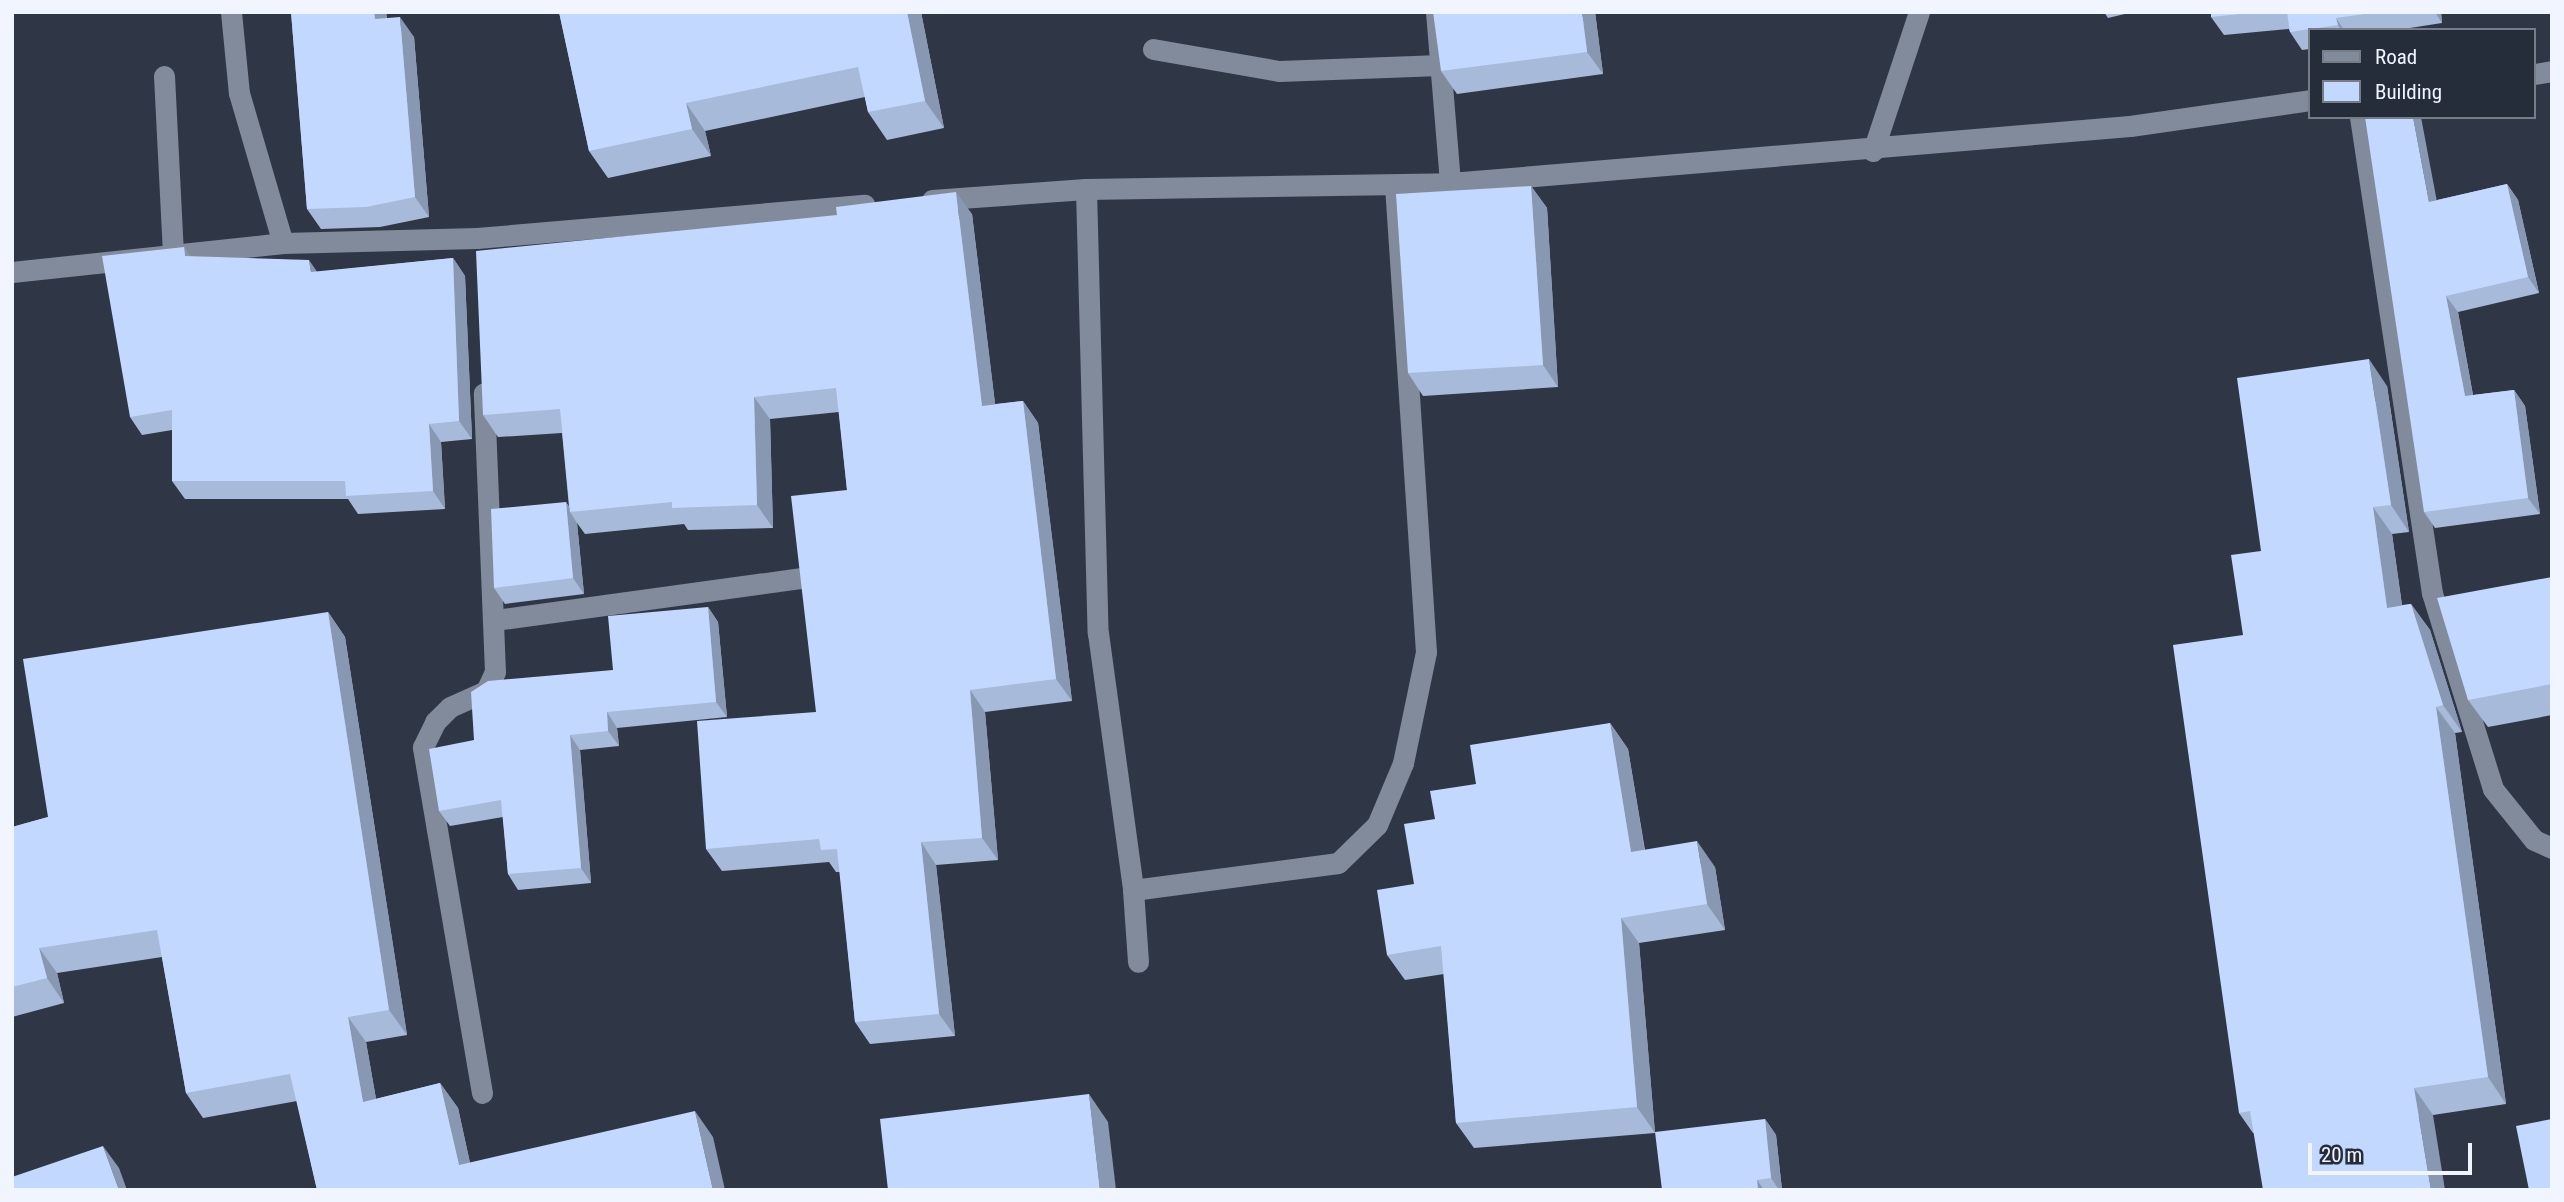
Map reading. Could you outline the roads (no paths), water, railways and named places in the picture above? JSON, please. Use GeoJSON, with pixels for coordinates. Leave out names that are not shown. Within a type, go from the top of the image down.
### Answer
{"type":"FeatureCollection","features":[{"type":"Feature","properties":{"kind":"street"},"geometry":{"type":"LineString","coordinates":[[232,12],[239,93],[283,243]]}},
{"type":"Feature","properties":{"kind":"street"},"geometry":{"type":"LineString","coordinates":[[1436,12],[1451,183]]}},
{"type":"Feature","properties":{"kind":"street"},"geometry":{"type":"LineString","coordinates":[[1873,151],[1919,12]]}},
{"type":"Feature","properties":{"kind":"street"},"geometry":{"type":"LineString","coordinates":[[1153,49],[1279,71],[1440,65]]}},
{"type":"Feature","properties":{"kind":"street"},"geometry":{"type":"LineString","coordinates":[[164,76],[173,255]]}},
{"type":"Feature","properties":{"kind":"street"},"geometry":{"type":"LineString","coordinates":[[12,272],[283,243],[477,238],[1086,189],[1451,183],[1873,151],[2130,126],[2308,100]]}},
{"type":"Feature","properties":{"kind":"street"},"geometry":{"type":"LineString","coordinates":[[2360,119],[2432,593],[2493,789],[2534,840],[2552,848]]}},
{"type":"Feature","properties":{"kind":"street"},"geometry":{"type":"LineString","coordinates":[[1133,890],[1338,863],[1377,825],[1403,763],[1426,652],[1395,186]]}},
{"type":"Feature","properties":{"kind":"street"},"geometry":{"type":"LineString","coordinates":[[1086,189],[1098,632],[1133,890],[1138,962]]}},
{"type":"Feature","properties":{"kind":"street"},"geometry":{"type":"LineString","coordinates":[[477,238],[478,265]]}},
{"type":"Feature","properties":{"kind":"street"},"geometry":{"type":"LineString","coordinates":[[482,1093],[423,747],[435,722],[450,707],[486,691],[495,672],[483,374]]}},
{"type":"Feature","properties":{"kind":"street"},"geometry":{"type":"LineString","coordinates":[[495,620],[800,578]]}}]}
